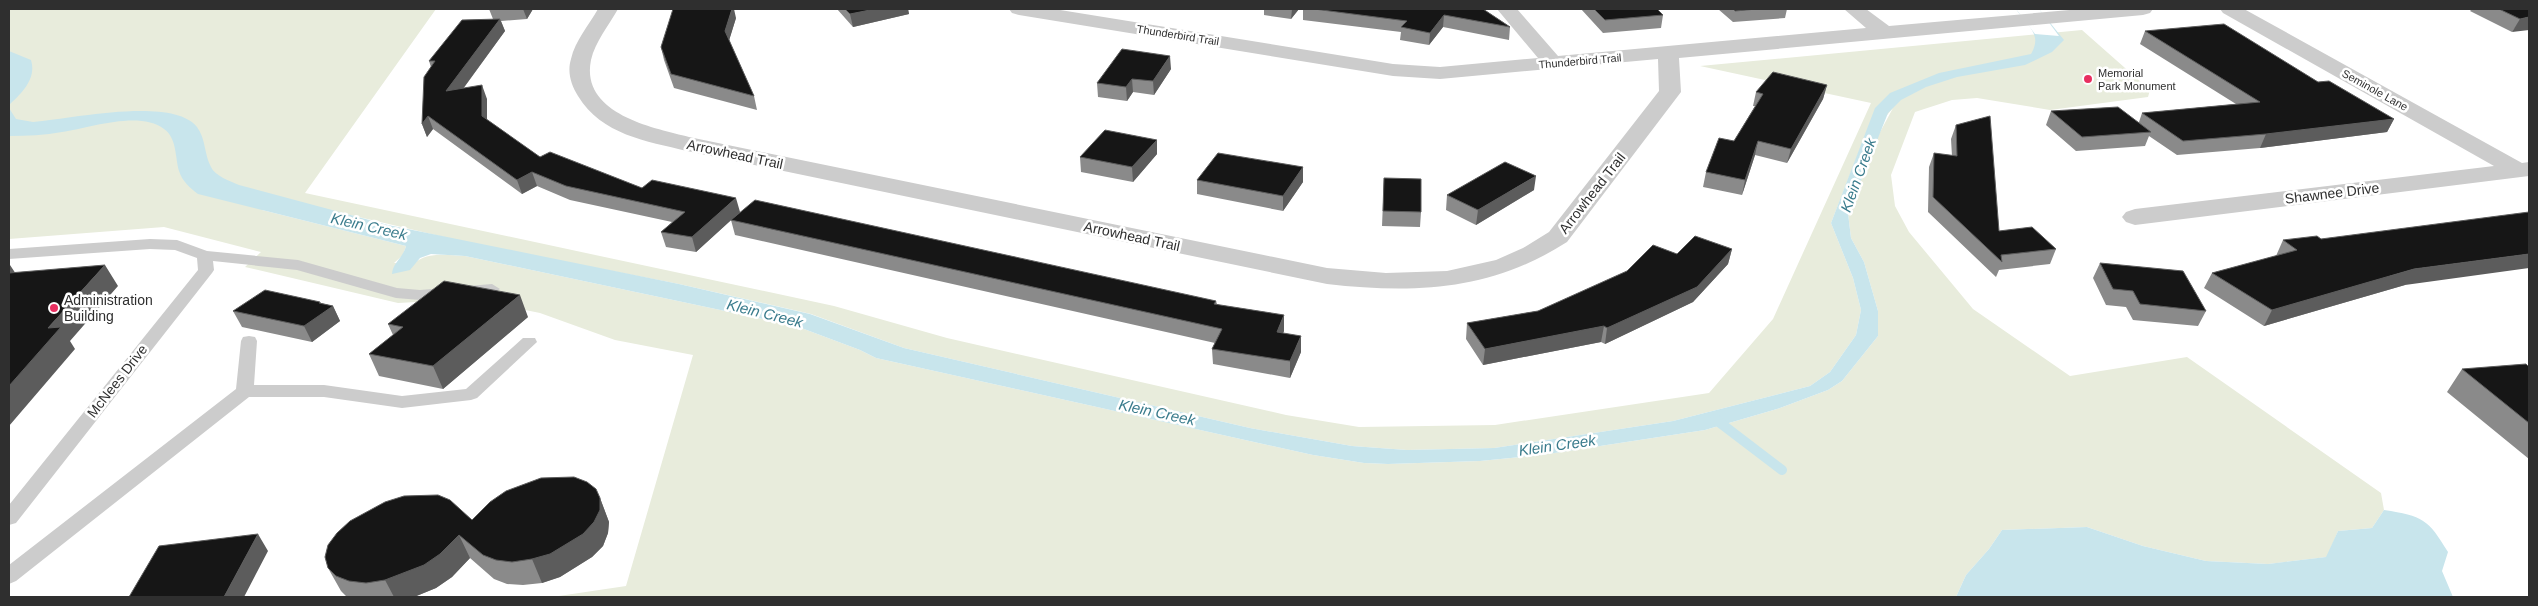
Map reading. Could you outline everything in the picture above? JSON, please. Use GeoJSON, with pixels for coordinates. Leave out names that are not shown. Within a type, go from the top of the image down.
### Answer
{"type":"FeatureCollection","features":[{"type":"Feature","properties":{"kind":"street","name":"Arrowhead Trail"},"geometry":{"type":"LineString","coordinates":[[608,9],[581,59],[580,73],[583,88],[592,102],[621,126],[687,144],[1327,276],[1389,283],[1453,278],[1489,270],[1545,247],[1558,237],[1670,92],[1668,53]]}},
{"type":"Feature","properties":{"kind":"street","name":"Thunderbird Trail"},"geometry":{"type":"LineString","coordinates":[[1019,9],[1413,73],[1467,72],[2143,9]]}},
{"type":"Feature","properties":{"kind":"street"},"geometry":{"type":"LineString","coordinates":[[1506,9],[1554,64]]}},
{"type":"Feature","properties":{"kind":"street"},"geometry":{"type":"LineString","coordinates":[[1854,9],[1885,33]]}},
{"type":"Feature","properties":{"kind":"street","name":"Seminole Lane"},"geometry":{"type":"LineString","coordinates":[[2230,9],[2525,170]]}},
{"type":"Feature","properties":{"kind":"street","name":"Shawnee Drive"},"geometry":{"type":"LineString","coordinates":[[2135,217],[2525,170]]}},
{"type":"Feature","properties":{"kind":"lane"},"geometry":{"type":"LineString","coordinates":[[9,254],[150,244],[177,245],[205,256],[254,258],[298,265],[396,292],[420,295],[492,288]]}},
{"type":"Feature","properties":{"kind":"lane","name":"McNees Drive"},"geometry":{"type":"LineString","coordinates":[[9,518],[206,270],[205,256]]}},
{"type":"Feature","properties":{"kind":"lane"},"geometry":{"type":"LineString","coordinates":[[245,391],[249,341]]}},
{"type":"Feature","properties":{"kind":"lane"},"geometry":{"type":"LineString","coordinates":[[9,576],[245,391],[324,391],[402,402],[471,394],[529,342]]}},
{"type":"Feature","properties":{"kind":"green space"},"geometry":{"type":"Polygon","coordinates":[[[9,9],[436,9],[305,193],[834,306],[947,338],[1286,415],[1359,427],[1495,425],[1709,393],[1773,319],[1871,103],[1700,66],[2082,30],[2150,90],[2148,97],[2050,110],[1977,98],[1952,100],[1915,112],[1891,175],[1895,206],[1909,232],[1973,309],[2070,376],[2187,357],[2381,493],[2384,510],[2372,528],[2338,531],[2327,557],[2268,564],[2206,561],[2143,546],[2087,527],[2002,530],[1989,549],[1966,575],[1956,597],[552,597],[626,586],[693,355],[615,340],[540,313],[472,299],[398,303],[245,267],[261,252],[164,227],[9,239],[9,9]],[[1893,108],[1861,146],[1831,223],[1853,278],[1861,310],[1856,335],[1830,372],[1810,386],[1673,421],[1494,448],[1407,450],[1352,446],[1250,428],[904,348],[811,314],[679,284],[478,245],[329,210],[262,210],[406,246],[403,255],[394,263],[413,264],[431,255],[465,256],[796,326],[876,358],[1313,455],[1364,463],[1388,464],[1480,461],[1541,455],[1705,430],[1777,409],[1828,390],[1842,381],[1878,336],[1878,311],[1864,262],[1851,238],[1848,213],[1879,134],[1893,108]]]}},
{"type":"Feature","properties":{"kind":"water","name":"Klein Creek"},"geometry":{"type":"Polygon","coordinates":[[[2016,9],[2039,9],[2064,40],[2052,52],[2025,65],[1957,77],[1926,87],[1901,100],[1888,113],[1848,213],[1851,238],[1864,262],[1878,311],[1878,336],[1842,381],[1828,390],[1777,409],[1705,430],[1541,455],[1480,461],[1388,464],[1364,463],[1313,455],[876,358],[796,326],[465,256],[431,254],[420,258],[410,270],[392,274],[394,266],[403,254],[406,246],[198,194],[180,175],[171,137],[164,129],[154,124],[142,121],[114,122],[49,134],[9,136],[9,108],[16,119],[33,122],[120,112],[144,111],[166,113],[185,118],[197,127],[202,136],[211,167],[223,178],[239,185],[388,225],[679,284],[810,314],[904,348],[1250,428],[1352,446],[1407,450],[1494,448],[1673,421],[1810,386],[1830,372],[1856,335],[1861,310],[1853,278],[1831,223],[1875,108],[1890,93],[1939,73],[2031,54],[2035,41],[2034,35],[2029,25],[2016,9]]]}},
{"type":"Feature","properties":{"kind":"water"},"geometry":{"type":"Polygon","coordinates":[[[9,51],[31,60],[32,74],[27,86],[9,105],[9,51]]]}},
{"type":"Feature","properties":{"kind":"water"},"geometry":{"type":"Polygon","coordinates":[[[2384,510],[2416,517],[2435,532],[2448,552],[2442,571],[2453,597],[1956,597],[1966,575],[1989,549],[2002,530],[2087,527],[2143,546],[2206,561],[2268,564],[2326,557],[2338,531],[2372,528],[2384,510]]]}},
{"type":"Feature","properties":{"kind":"pier"},"geometry":{"type":"Polygon","coordinates":[[[2016,9],[2039,9],[2059,36],[2035,34],[2016,9]]]}},
{"type":"Feature","properties":{"kind":"building"},"geometry":{"type":"Polygon","coordinates":[[[673,9],[732,9],[725,31],[754,96],[671,74],[661,47],[673,9]]]}},
{"type":"Feature","properties":{"kind":"building"},"geometry":{"type":"Polygon","coordinates":[[[845,9],[875,9],[850,14],[845,9]]]}},
{"type":"Feature","properties":{"kind":"building"},"geometry":{"type":"Polygon","coordinates":[[[1314,9],[1483,9],[1510,27],[1444,15],[1430,33],[1401,27],[1407,21],[1314,9]]]}},
{"type":"Feature","properties":{"kind":"building"},"geometry":{"type":"Polygon","coordinates":[[[1594,9],[1657,9],[1663,15],[1605,20],[1594,9]]]}},
{"type":"Feature","properties":{"kind":"building"},"geometry":{"type":"Polygon","coordinates":[[[1733,9],[1757,9],[1735,11],[1733,9]]]}},
{"type":"Feature","properties":{"kind":"building"},"geometry":{"type":"Polygon","coordinates":[[[2499,9],[2529,9],[2529,17],[2520,19],[2499,9]]]}},
{"type":"Feature","properties":{"kind":"building"},"geometry":{"type":"Polygon","coordinates":[[[500,19],[446,91],[482,85],[482,116],[540,157],[550,152],[642,188],[652,180],[736,198],[692,237],[661,232],[685,212],[566,186],[532,172],[517,180],[428,116],[422,124],[424,77],[435,61],[429,61],[462,20],[500,19]]]}},
{"type":"Feature","properties":{"kind":"building"},"geometry":{"type":"Polygon","coordinates":[[[2224,24],[2318,82],[2329,81],[2394,119],[2266,134],[2183,141],[2142,113],[2260,102],[2145,31],[2224,24]]]}},
{"type":"Feature","properties":{"kind":"building"},"geometry":{"type":"Polygon","coordinates":[[[1122,49],[1170,56],[1153,81],[1132,79],[1126,87],[1097,83],[1122,49]]]}},
{"type":"Feature","properties":{"kind":"building"},"geometry":{"type":"Polygon","coordinates":[[[1773,72],[1827,85],[1791,149],[1758,141],[1745,180],[1706,172],[1719,138],[1734,141],[1763,94],[1756,92],[1773,72]]]}},
{"type":"Feature","properties":{"kind":"building"},"geometry":{"type":"Polygon","coordinates":[[[2118,107],[2151,132],[2082,137],[2051,111],[2118,107]]]}},
{"type":"Feature","properties":{"kind":"building"},"geometry":{"type":"Polygon","coordinates":[[[1990,116],[1999,231],[2032,227],[2056,249],[2001,255],[2002,262],[1933,197],[1934,153],[1957,156],[1956,125],[1990,116]]]}},
{"type":"Feature","properties":{"kind":"building"},"geometry":{"type":"Polygon","coordinates":[[[1105,130],[1157,140],[1132,167],[1080,157],[1105,130]]]}},
{"type":"Feature","properties":{"kind":"building"},"geometry":{"type":"Polygon","coordinates":[[[1218,153],[1303,167],[1283,196],[1197,180],[1218,153]]]}},
{"type":"Feature","properties":{"kind":"building"},"geometry":{"type":"Polygon","coordinates":[[[1505,162],[1536,176],[1478,210],[1447,195],[1505,162]]]}},
{"type":"Feature","properties":{"kind":"building"},"geometry":{"type":"Polygon","coordinates":[[[1384,178],[1421,179],[1421,212],[1383,211],[1384,178]]]}},
{"type":"Feature","properties":{"kind":"building"},"geometry":{"type":"Polygon","coordinates":[[[755,200],[1216,301],[1214,304],[1284,315],[1277,332],[1301,336],[1290,361],[1212,349],[1222,329],[731,220],[755,200]]]}},
{"type":"Feature","properties":{"kind":"building"},"geometry":{"type":"Polygon","coordinates":[[[2529,212],[2529,254],[2414,269],[2272,310],[2212,273],[2297,250],[2283,240],[2317,236],[2321,239],[2529,212]]]}},
{"type":"Feature","properties":{"kind":"building"},"geometry":{"type":"Polygon","coordinates":[[[1695,236],[1732,249],[1697,287],[1607,328],[1604,326],[1485,349],[1467,323],[1538,311],[1627,271],[1653,245],[1677,254],[1695,236]]]}},
{"type":"Feature","properties":{"kind":"building"},"geometry":{"type":"Polygon","coordinates":[[[2100,263],[2183,271],[2206,311],[2140,304],[2133,291],[2113,289],[2100,263]]]}},
{"type":"Feature","properties":{"kind":"building"},"geometry":{"type":"Polygon","coordinates":[[[105,265],[48,328],[61,327],[9,386],[9,273],[105,265]]]}},
{"type":"Feature","properties":{"kind":"building"},"geometry":{"type":"Polygon","coordinates":[[[444,281],[520,295],[433,366],[369,354],[403,327],[388,324],[444,281]]]}},
{"type":"Feature","properties":{"kind":"building"},"geometry":{"type":"Polygon","coordinates":[[[265,290],[333,306],[304,326],[233,311],[265,290]]]}},
{"type":"Feature","properties":{"kind":"building"},"geometry":{"type":"Polygon","coordinates":[[[2526,364],[2529,367],[2529,423],[2462,369],[2526,364]]]}},
{"type":"Feature","properties":{"kind":"building"},"geometry":{"type":"Polygon","coordinates":[[[574,477],[587,482],[596,489],[600,498],[600,510],[594,522],[583,534],[550,554],[512,562],[496,560],[483,555],[459,535],[440,554],[424,565],[385,580],[366,583],[349,581],[336,576],[328,568],[325,557],[328,545],[337,533],[350,521],[385,502],[404,496],[438,495],[450,500],[472,520],[490,502],[506,491],[541,478],[574,477]]]}},
{"type":"Feature","properties":{"kind":"building"},"geometry":{"type":"Polygon","coordinates":[[[258,534],[224,597],[129,597],[159,546],[258,534]]]}},
{"type":"Feature","properties":{"kind":"waterway"},"geometry":{"type":"LineString","coordinates":[[1715,419],[1782,470]]}},
{"type":"Feature","properties":{"kind":"place","name":"Memorial Park Monument"},"geometry":{"type":"Point","coordinates":[2088,79]}},
{"type":"Feature","properties":{"kind":"place","name":"Administration Building"},"geometry":{"type":"Point","coordinates":[54,308]}}]}
